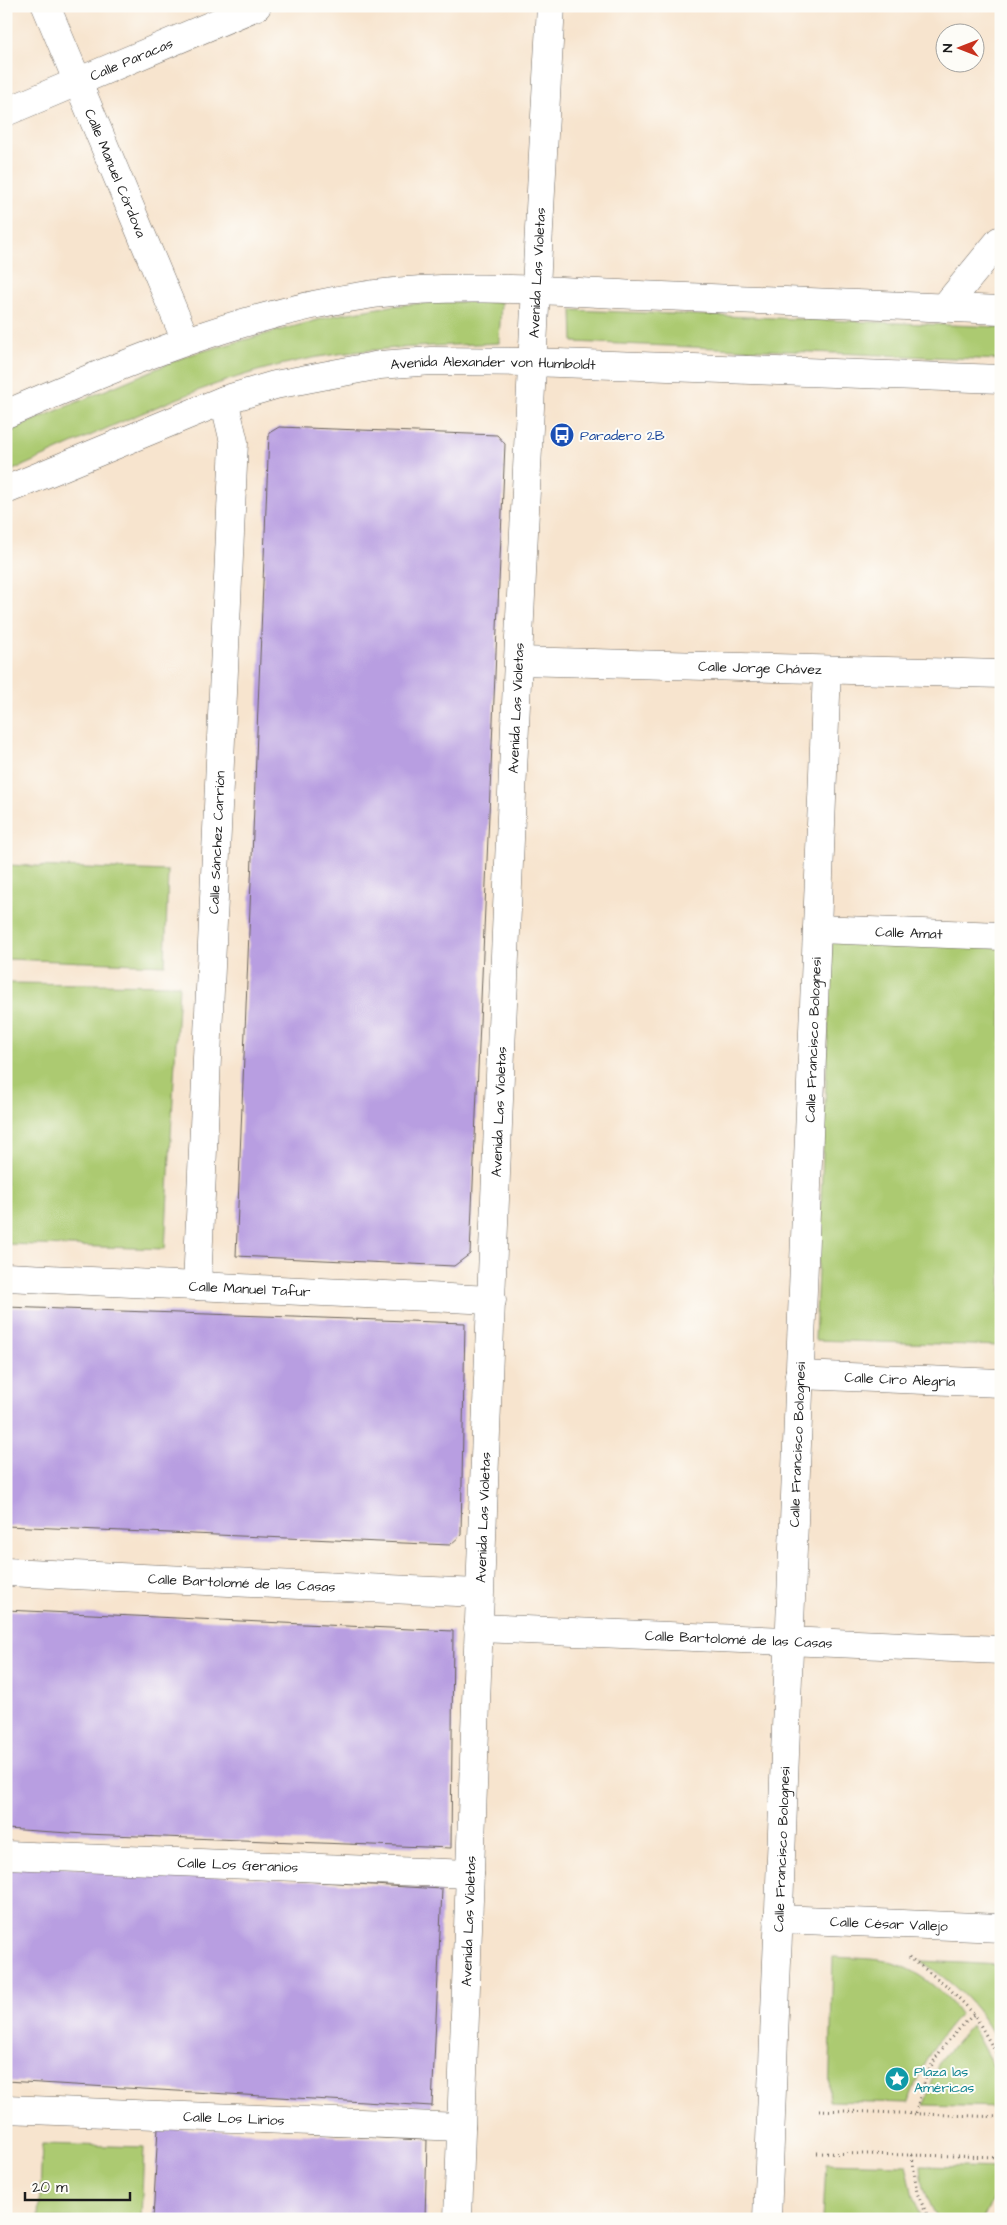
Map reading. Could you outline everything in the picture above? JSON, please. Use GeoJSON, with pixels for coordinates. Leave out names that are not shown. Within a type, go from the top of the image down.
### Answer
{"type":"FeatureCollection","features":[{"type":"Feature","properties":{"kind":"street","name":"Calle Manuel Córdova"},"geometry":{"type":"LineString","coordinates":[[46,6],[186,341]]}},
{"type":"Feature","properties":{"kind":"street","name":"Calle Paracas"},"geometry":{"type":"LineString","coordinates":[[6,112],[257,6]]}},
{"type":"Feature","properties":{"kind":"street","name":"Avenida Las Violetas"},"geometry":{"type":"LineString","coordinates":[[458,2219],[479,1593],[518,661],[531,362],[551,6]]}},
{"type":"Feature","properties":{"kind":"street"},"geometry":{"type":"LineString","coordinates":[[944,308],[999,241]]}},
{"type":"Feature","properties":{"kind":"street"},"geometry":{"type":"LineString","coordinates":[[6,414],[128,362],[186,341],[260,317],[373,294],[429,289],[535,290],[1001,310]]}},
{"type":"Feature","properties":{"kind":"street","name":"Avenida Alexander von Humboldt"},"geometry":{"type":"LineString","coordinates":[[6,490],[224,400],[275,385],[380,365],[431,361],[531,362],[1001,379]]}},
{"type":"Feature","properties":{"kind":"street","name":"Calle Sánchez Carrión"},"geometry":{"type":"LineString","coordinates":[[197,1286],[234,442],[224,400]]}},
{"type":"Feature","properties":{"kind":"street","name":"Calle Jorge Chávez"},"geometry":{"type":"LineString","coordinates":[[518,661],[1001,674]]}},
{"type":"Feature","properties":{"kind":"street","name":"Calle Francisco Bolognesi"},"geometry":{"type":"LineString","coordinates":[[767,2219],[827,670]]}},
{"type":"Feature","properties":{"kind":"street","name":"Calle Amat"},"geometry":{"type":"LineString","coordinates":[[817,929],[1001,936]]}},
{"type":"Feature","properties":{"kind":"street","name":"Calle Manuel Tafur"},"geometry":{"type":"LineString","coordinates":[[6,1277],[492,1300]]}},
{"type":"Feature","properties":{"kind":"street","name":"Calle Ciro Alegría"},"geometry":{"type":"LineString","coordinates":[[799,1375],[1001,1382]]}},
{"type":"Feature","properties":{"kind":"street","name":"Calle Bartolomé de las Casas"},"geometry":{"type":"LineString","coordinates":[[6,1572],[479,1593]]}},
{"type":"Feature","properties":{"kind":"street","name":"Calle Bartolomé de las Casas"},"geometry":{"type":"LineString","coordinates":[[478,1628],[1001,1650]]}},
{"type":"Feature","properties":{"kind":"street","name":"Calle Los Geranios"},"geometry":{"type":"LineString","coordinates":[[6,1855],[470,1874]]}},
{"type":"Feature","properties":{"kind":"street","name":"Calle César Vallejo"},"geometry":{"type":"LineString","coordinates":[[778,1919],[1001,1928]]}},
{"type":"Feature","properties":{"kind":"street","name":"Calle Los Lirios"},"geometry":{"type":"LineString","coordinates":[[6,2109],[461,2127]]}},
{"type":"Feature","properties":{"kind":"path"},"geometry":{"type":"LineString","coordinates":[[902,1952],[946,1985],[974,2014],[1001,2062]]}},
{"type":"Feature","properties":{"kind":"path"},"geometry":{"type":"LineString","coordinates":[[916,2113],[922,2083],[935,2056],[974,2014]]}},
{"type":"Feature","properties":{"kind":"path"},"geometry":{"type":"LineString","coordinates":[[819,2110],[1001,2117]]}},
{"type":"Feature","properties":{"kind":"path"},"geometry":{"type":"LineString","coordinates":[[817,2153],[1001,2157]]}},
{"type":"Feature","properties":{"kind":"path"},"geometry":{"type":"LineString","coordinates":[[912,2155],[917,2193],[929,2219]]}},
{"type":"Feature","properties":{"kind":"path"},"geometry":{"type":"LineString","coordinates":[[996,2219],[1001,2208]]}},
{"type":"Feature","properties":{"kind":"green space"},"geometry":{"type":"Polygon","coordinates":[[[437,302],[501,302],[499,343],[363,351],[318,357],[277,366],[237,377],[159,406],[6,473],[6,432],[189,355],[336,315],[391,306],[437,302]]]}},
{"type":"Feature","properties":{"kind":"green space"},"geometry":{"type":"Polygon","coordinates":[[[572,310],[1001,327],[1001,360],[573,342],[572,310]]]}},
{"type":"Feature","properties":{"kind":"green space"},"geometry":{"type":"Polygon","coordinates":[[[6,865],[168,871],[165,965],[6,959],[6,865]]]}},
{"type":"Feature","properties":{"kind":"green space"},"geometry":{"type":"Polygon","coordinates":[[[832,941],[1001,947],[1001,1346],[815,1340],[832,941]]]}},
{"type":"Feature","properties":{"kind":"green space"},"geometry":{"type":"Polygon","coordinates":[[[6,983],[179,985],[165,1249],[6,1244],[6,983]]]}},
{"type":"Feature","properties":{"kind":"green space"},"geometry":{"type":"Polygon","coordinates":[[[833,1957],[880,1960],[903,1967],[936,1987],[960,2014],[943,2034],[929,2056],[918,2078],[909,2103],[829,2101],[833,1957]]]}},
{"type":"Feature","properties":{"kind":"green space"},"geometry":{"type":"Polygon","coordinates":[[[921,1961],[1001,1965],[1001,2048],[985,2021],[967,1998],[946,1979],[921,1961]]]}},
{"type":"Feature","properties":{"kind":"green space"},"geometry":{"type":"Polygon","coordinates":[[[971,2025],[1000,2079],[1001,2107],[924,2105],[939,2062],[971,2025]]]}},
{"type":"Feature","properties":{"kind":"green space"},"geometry":{"type":"Polygon","coordinates":[[[42,2144],[144,2147],[141,2219],[39,2219],[42,2144]]]}},
{"type":"Feature","properties":{"kind":"green space"},"geometry":{"type":"Polygon","coordinates":[[[826,2163],[906,2165],[913,2196],[922,2219],[823,2219],[826,2163]]]}},
{"type":"Feature","properties":{"kind":"green space"},"geometry":{"type":"Polygon","coordinates":[[[921,2166],[1000,2168],[998,2186],[983,2219],[938,2219],[926,2194],[921,2166]]]}},
{"type":"Feature","properties":{"kind":"building"},"geometry":{"type":"Polygon","coordinates":[[[279,427],[497,435],[505,444],[470,1254],[454,1266],[236,1256],[269,433],[279,427]]]}},
{"type":"Feature","properties":{"kind":"building"},"geometry":{"type":"Polygon","coordinates":[[[6,1307],[465,1323],[461,1535],[450,1545],[6,1526],[6,1307]]]}},
{"type":"Feature","properties":{"kind":"building"},"geometry":{"type":"Polygon","coordinates":[[[6,1610],[453,1631],[451,1848],[85,1834],[6,1829],[6,1610]]]}},
{"type":"Feature","properties":{"kind":"building"},"geometry":{"type":"Polygon","coordinates":[[[6,1864],[442,1889],[432,2106],[6,2081],[6,1864]]]}},
{"type":"Feature","properties":{"kind":"building"},"geometry":{"type":"Polygon","coordinates":[[[158,2128],[427,2140],[425,2219],[153,2219],[158,2128]]]}},
{"type":"Feature","properties":{"kind":"place","name":"Paradero 2B"},"geometry":{"type":"Point","coordinates":[562,435]}},
{"type":"Feature","properties":{"kind":"place","name":"Plaza las Américas"},"geometry":{"type":"Point","coordinates":[897,2079]}}]}
